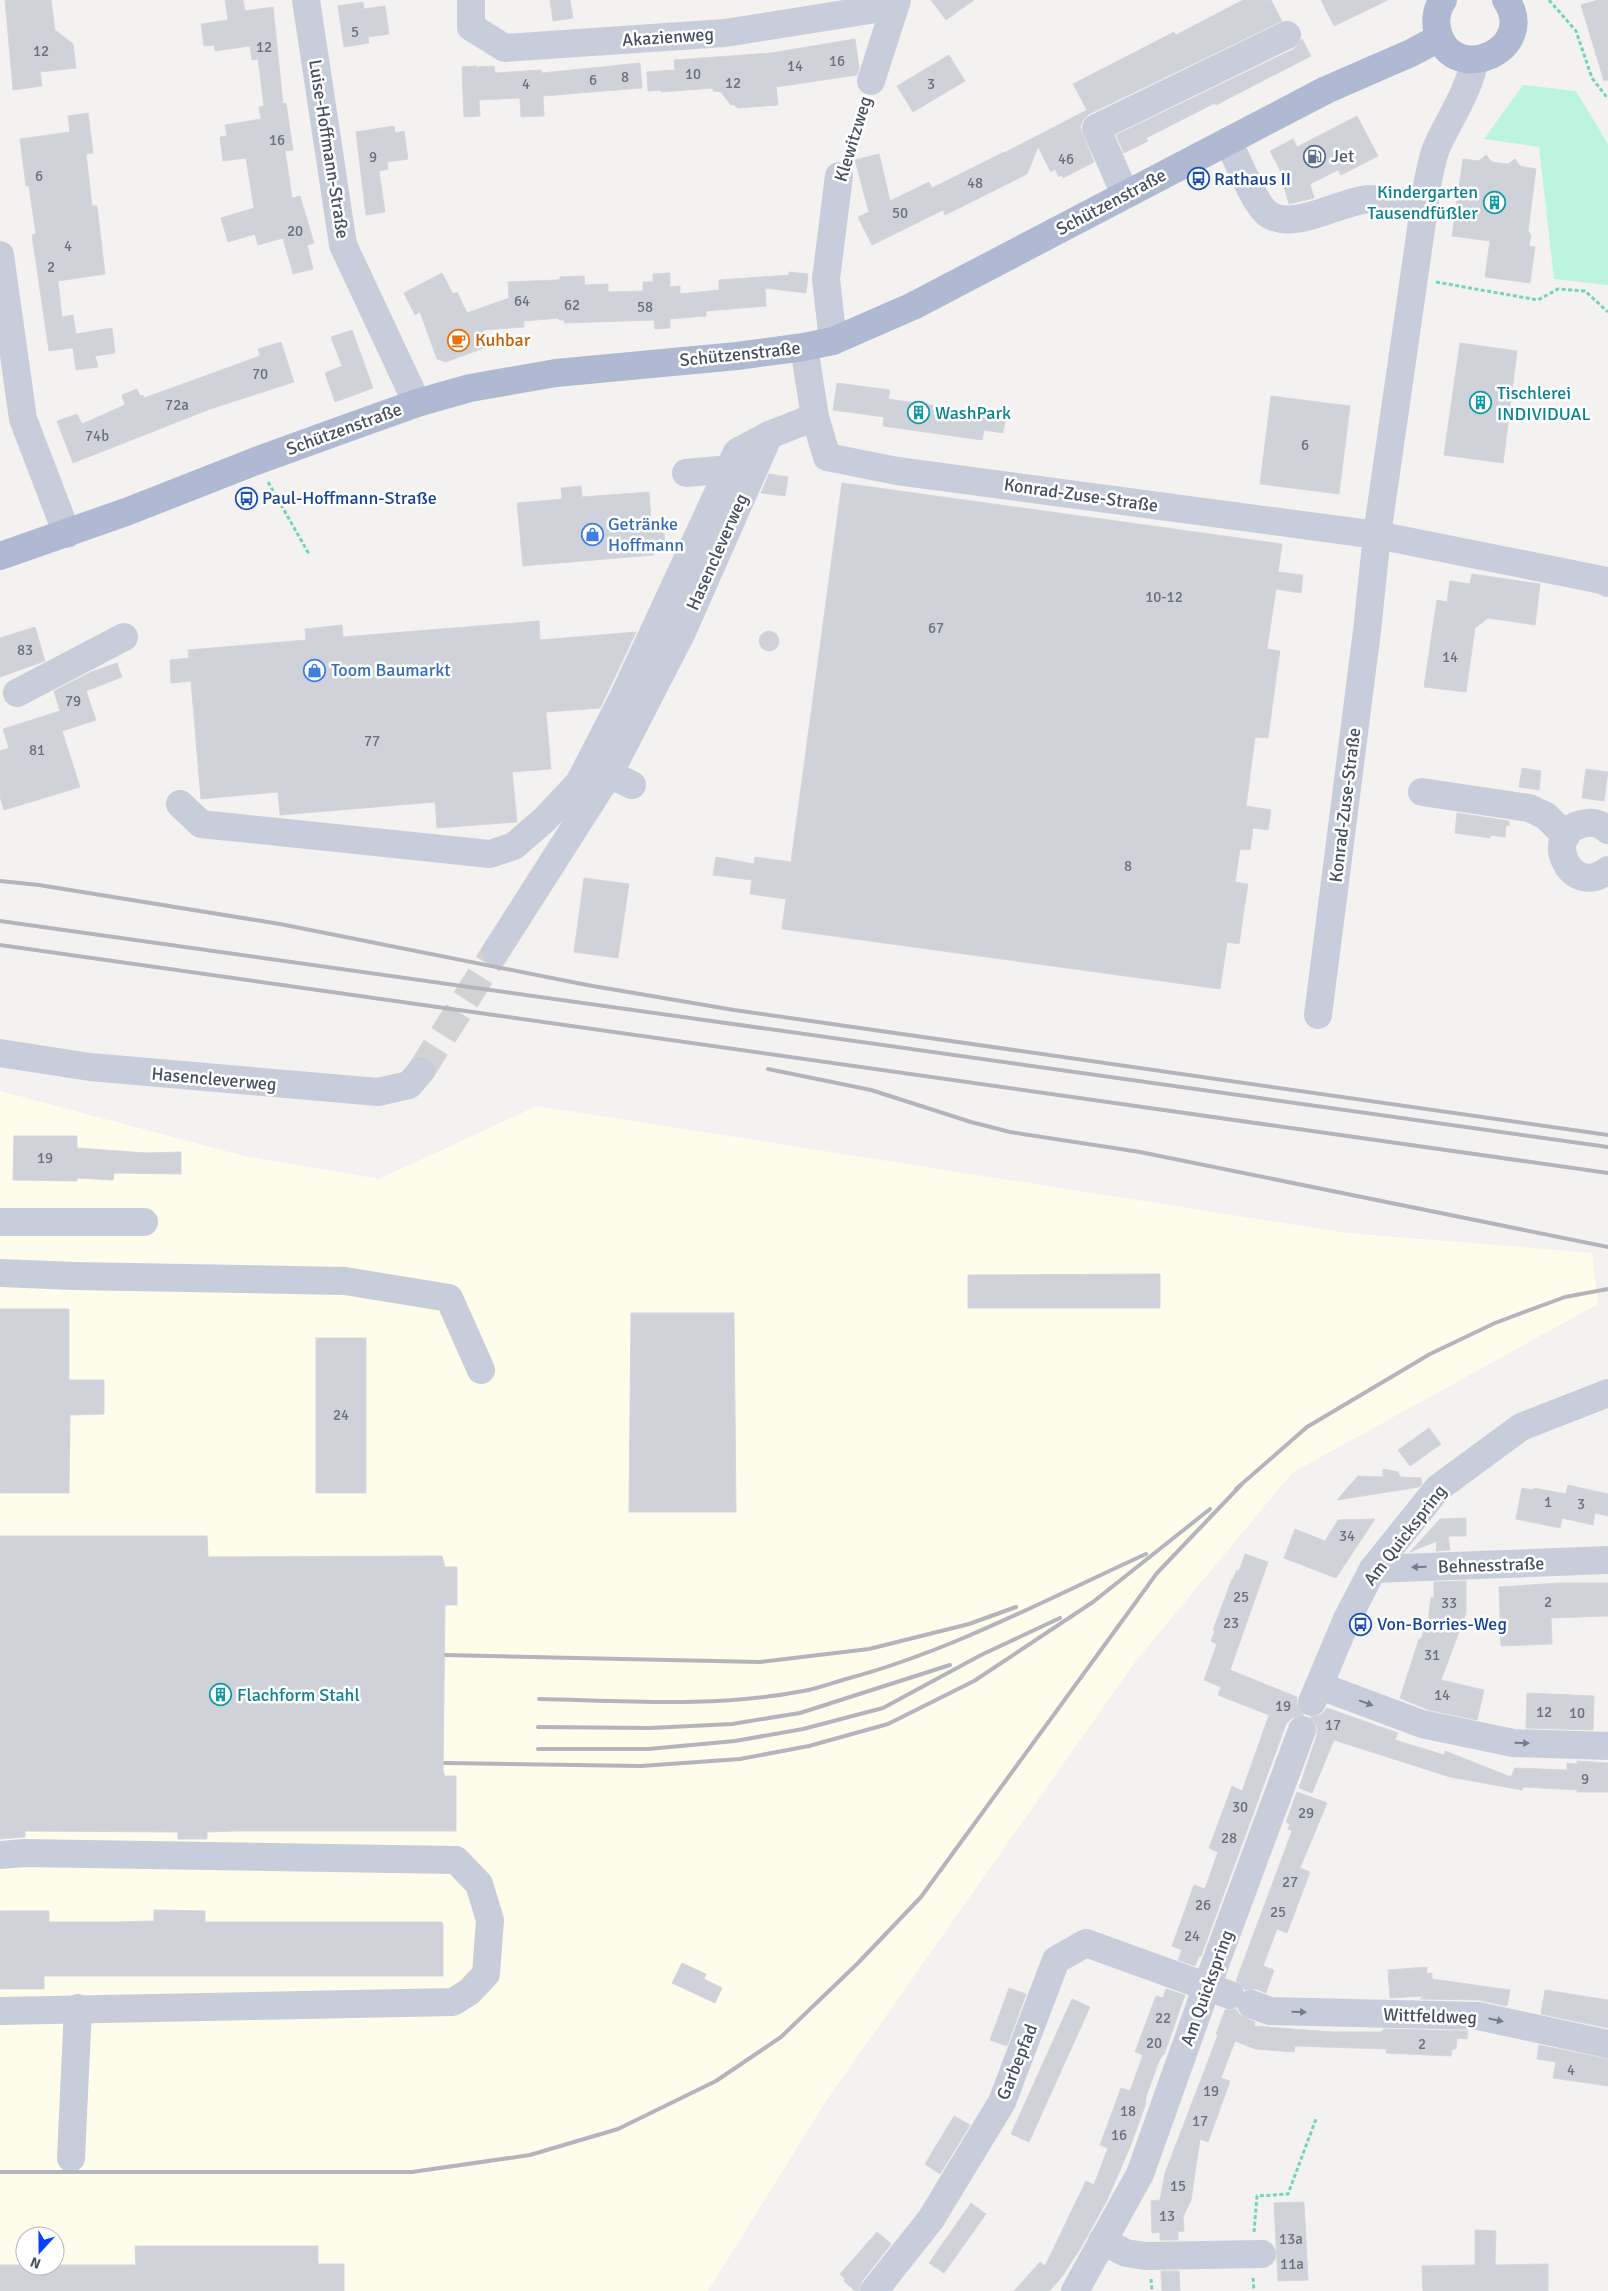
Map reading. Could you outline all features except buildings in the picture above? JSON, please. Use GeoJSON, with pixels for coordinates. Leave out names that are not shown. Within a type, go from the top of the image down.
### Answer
{"type":"FeatureCollection","features":[{"type":"Feature","properties":{"kind":"main road"},"geometry":{"type":"LineString","coordinates":[[1443,0],[1436,14],[1439,38],[1448,50],[1460,58],[1475,60],[1494,54],[1508,40],[1513,28],[1512,14],[1508,1]]}},
{"type":"Feature","properties":{"kind":"main road","name":"Schützenstraße"},"geometry":{"type":"LineString","coordinates":[[0,556],[67,534],[256,461],[417,403],[470,388],[556,373],[737,356],[833,341],[913,306],[1326,90],[1411,53],[1439,38]]}},
{"type":"Feature","properties":{"kind":"street","name":"Luise-Hoffmann-Straße"},"geometry":{"type":"LineString","coordinates":[[306,0],[343,244],[417,403]]}},
{"type":"Feature","properties":{"kind":"street","name":"Akazienweg"},"geometry":{"type":"LineString","coordinates":[[471,0],[471,27],[505,48],[725,33],[896,3]]}},
{"type":"Feature","properties":{"kind":"street","name":"Klewitzweg"},"geometry":{"type":"LineString","coordinates":[[871,81],[896,3]]}},
{"type":"Feature","properties":{"kind":"street"},"geometry":{"type":"LineString","coordinates":[[1125,194],[1096,128],[1287,34]]}},
{"type":"Feature","properties":{"kind":"street","name":"Konrad-Zuse-Straße"},"geometry":{"type":"LineString","coordinates":[[1318,1014],[1367,631],[1377,535],[1424,204],[1428,180],[1438,144],[1459,107],[1470,81],[1475,60]]}},
{"type":"Feature","properties":{"kind":"street"},"geometry":{"type":"LineString","coordinates":[[1228,141],[1260,205],[1268,214],[1279,219],[1294,220],[1358,200],[1372,198],[1424,204]]}},
{"type":"Feature","properties":{"kind":"street","name":"Klewitzweg"},"geometry":{"type":"LineString","coordinates":[[833,341],[826,280],[839,176]]}},
{"type":"Feature","properties":{"kind":"street"},"geometry":{"type":"LineString","coordinates":[[0,255],[11,422],[67,534]]}},
{"type":"Feature","properties":{"kind":"street"},"geometry":{"type":"LineString","coordinates":[[180,804],[201,824],[490,854],[514,846],[544,820],[579,782],[623,698],[737,452],[769,435],[814,417],[804,347]]}},
{"type":"Feature","properties":{"kind":"street","name":"Konrad-Zuse-Straße"},"geometry":{"type":"LineString","coordinates":[[814,417],[827,457],[897,471],[1377,535],[1602,580],[1608,584]]}},
{"type":"Feature","properties":{"kind":"street","name":"Hasencleverweg"},"geometry":{"type":"LineString","coordinates":[[496,951],[620,779],[682,632],[769,435]]}},
{"type":"Feature","properties":{"kind":"street"},"geometry":{"type":"LineString","coordinates":[[686,474],[729,469]]}},
{"type":"Feature","properties":{"kind":"street"},"geometry":{"type":"LineString","coordinates":[[17,693],[124,637]]}},
{"type":"Feature","properties":{"kind":"street"},"geometry":{"type":"LineString","coordinates":[[1422,792],[1529,808],[1546,816],[1566,836]]}},
{"type":"Feature","properties":{"kind":"street"},"geometry":{"type":"LineString","coordinates":[[1608,830],[1599,824],[1586,823],[1574,827],[1566,836],[1562,853],[1564,861],[1572,871],[1588,877],[1600,875],[1608,870]]}},
{"type":"Feature","properties":{"kind":"street","name":"Hasencleverweg"},"geometry":{"type":"LineString","coordinates":[[0,1052],[90,1067],[378,1092],[409,1085],[421,1071]]}},
{"type":"Feature","properties":{"kind":"street"},"geometry":{"type":"LineString","coordinates":[[0,1222],[144,1222]]}},
{"type":"Feature","properties":{"kind":"street"},"geometry":{"type":"LineString","coordinates":[[0,1273],[345,1282],[449,1298],[481,1370]]}},
{"type":"Feature","properties":{"kind":"street","name":"Am Quickspring"},"geometry":{"type":"LineString","coordinates":[[1608,1393],[1521,1428],[1438,1488],[1373,1569],[1347,1619],[1316,1694],[1422,1724],[1513,1743],[1608,1746]]}},
{"type":"Feature","properties":{"kind":"street","name":"Behnesstraße"},"geometry":{"type":"LineString","coordinates":[[1373,1569],[1608,1560]]}},
{"type":"Feature","properties":{"kind":"street","name":"Am Quickspring"},"geometry":{"type":"LineString","coordinates":[[1075,2291],[1140,2174],[1229,1995],[1302,1730]]}},
{"type":"Feature","properties":{"kind":"street"},"geometry":{"type":"LineString","coordinates":[[0,1854],[456,1860],[479,1884],[490,1920],[486,1974],[469,1992],[453,2002],[0,2011]]}},
{"type":"Feature","properties":{"kind":"street","name":"Garbepfad"},"geometry":{"type":"LineString","coordinates":[[874,2291],[931,2219],[1002,2102],[1056,1960],[1086,1942],[1229,1995]]}},
{"type":"Feature","properties":{"kind":"street","name":"Wittfeldweg"},"geometry":{"type":"LineString","coordinates":[[1229,1995],[1270,2011],[1478,2016],[1608,2044]]}},
{"type":"Feature","properties":{"kind":"street"},"geometry":{"type":"LineString","coordinates":[[71,2158],[78,2008]]}},
{"type":"Feature","properties":{"kind":"street"},"geometry":{"type":"LineString","coordinates":[[1102,2241],[1126,2253],[1145,2256],[1257,2254]]}},
{"type":"Feature","properties":{"kind":"path"},"geometry":{"type":"LineString","coordinates":[[1549,0],[1576,31],[1592,78],[1608,99]]}},
{"type":"Feature","properties":{"kind":"path","name":"Klewitzweg"},"geometry":{"type":"LineString","coordinates":[[839,176],[871,81]]}},
{"type":"Feature","properties":{"kind":"path"},"geometry":{"type":"LineString","coordinates":[[1413,279],[1538,300],[1558,289],[1585,291],[1608,312]]}},
{"type":"Feature","properties":{"kind":"path"},"geometry":{"type":"LineString","coordinates":[[256,461],[308,554]]}},
{"type":"Feature","properties":{"kind":"path"},"geometry":{"type":"LineString","coordinates":[[1254,2291],[1257,2254],[1257,2196],[1288,2194],[1316,2119]]}},
{"type":"Feature","properties":{"kind":"shaded area"},"geometry":{"type":"Polygon","coordinates":[[[0,1091],[244,1156],[379,1179],[537,1106],[1347,1233],[1592,1253],[1598,1304],[1292,1473],[1135,1662],[824,2104],[708,2291],[0,2291],[0,1091]]]}},
{"type":"Feature","properties":{"kind":"green space"},"geometry":{"type":"Polygon","coordinates":[[[1523,85],[1576,91],[1608,144],[1608,285],[1554,279],[1539,147],[1484,139],[1523,85]]]}},
{"type":"Feature","properties":{"kind":"tunnel"},"geometry":{"type":"LineString","coordinates":[[421,1071],[496,951]]}},
{"type":"Feature","properties":{"kind":"railway"},"geometry":{"type":"LineString","coordinates":[[0,881],[39,885],[280,924],[587,985],[734,1010],[1608,1135]]}},
{"type":"Feature","properties":{"kind":"railway"},"geometry":{"type":"LineString","coordinates":[[0,921],[1608,1147]]}},
{"type":"Feature","properties":{"kind":"railway"},"geometry":{"type":"LineString","coordinates":[[0,945],[1608,1173]]}},
{"type":"Feature","properties":{"kind":"railway"},"geometry":{"type":"LineString","coordinates":[[768,1069],[871,1090],[971,1122],[1010,1132],[1140,1152],[1608,1247]]}},
{"type":"Feature","properties":{"kind":"railway"},"geometry":{"type":"LineString","coordinates":[[1236,1489],[1307,1427],[1430,1354],[1495,1323],[1565,1297],[1608,1289]]}},
{"type":"Feature","properties":{"kind":"railway"},"geometry":{"type":"LineString","coordinates":[[0,2172],[412,2172],[530,2155],[618,2129],[716,2081],[781,2037],[857,1964],[921,1897],[1157,1573],[1242,1484]]}},
{"type":"Feature","properties":{"kind":"railway"},"geometry":{"type":"LineString","coordinates":[[445,1763],[641,1766],[740,1759],[809,1746],[888,1724],[974,1681],[1093,1602],[1210,1509]]}},
{"type":"Feature","properties":{"kind":"railway"},"geometry":{"type":"LineString","coordinates":[[539,1699],[704,1702],[737,1700],[814,1689],[885,1667],[961,1639],[1146,1554]]}},
{"type":"Feature","properties":{"kind":"railway"},"geometry":{"type":"LineString","coordinates":[[446,1655],[760,1662],[869,1649],[969,1624],[1016,1607]]}},
{"type":"Feature","properties":{"kind":"railway"},"geometry":{"type":"LineString","coordinates":[[538,1749],[648,1749],[735,1741],[803,1729],[883,1708],[981,1655],[1060,1618]]}},
{"type":"Feature","properties":{"kind":"railway"},"geometry":{"type":"LineString","coordinates":[[538,1727],[650,1728],[732,1724],[800,1713],[950,1665]]}},
{"type":"Feature","properties":{"kind":"place","name":"Jet"},"geometry":{"type":"Point","coordinates":[1315,156]}},
{"type":"Feature","properties":{"kind":"place","name":"Rathaus II"},"geometry":{"type":"Point","coordinates":[1198,179]}},
{"type":"Feature","properties":{"kind":"place","name":"Kindergarten Tausendfüßler"},"geometry":{"type":"Point","coordinates":[1494,202]}},
{"type":"Feature","properties":{"kind":"place","name":"Kuhbar"},"geometry":{"type":"Point","coordinates":[459,340]}},
{"type":"Feature","properties":{"kind":"place","name":"Tischlerei INDIVIDUAL"},"geometry":{"type":"Point","coordinates":[1481,403]}},
{"type":"Feature","properties":{"kind":"place","name":"WashPark"},"geometry":{"type":"Point","coordinates":[919,413]}},
{"type":"Feature","properties":{"kind":"place","name":"Paul-Hoffmann-Straße"},"geometry":{"type":"Point","coordinates":[246,498]}},
{"type":"Feature","properties":{"kind":"place","name":"Getränke Hoffmann"},"geometry":{"type":"Point","coordinates":[592,534]}},
{"type":"Feature","properties":{"kind":"place","name":"Toom Baumarkt"},"geometry":{"type":"Point","coordinates":[315,670]}},
{"type":"Feature","properties":{"kind":"place","name":"Von-Borries-Weg"},"geometry":{"type":"Point","coordinates":[1361,1624]}},
{"type":"Feature","properties":{"kind":"place","name":"Flachform Stahl"},"geometry":{"type":"Point","coordinates":[221,1695]}}]}
